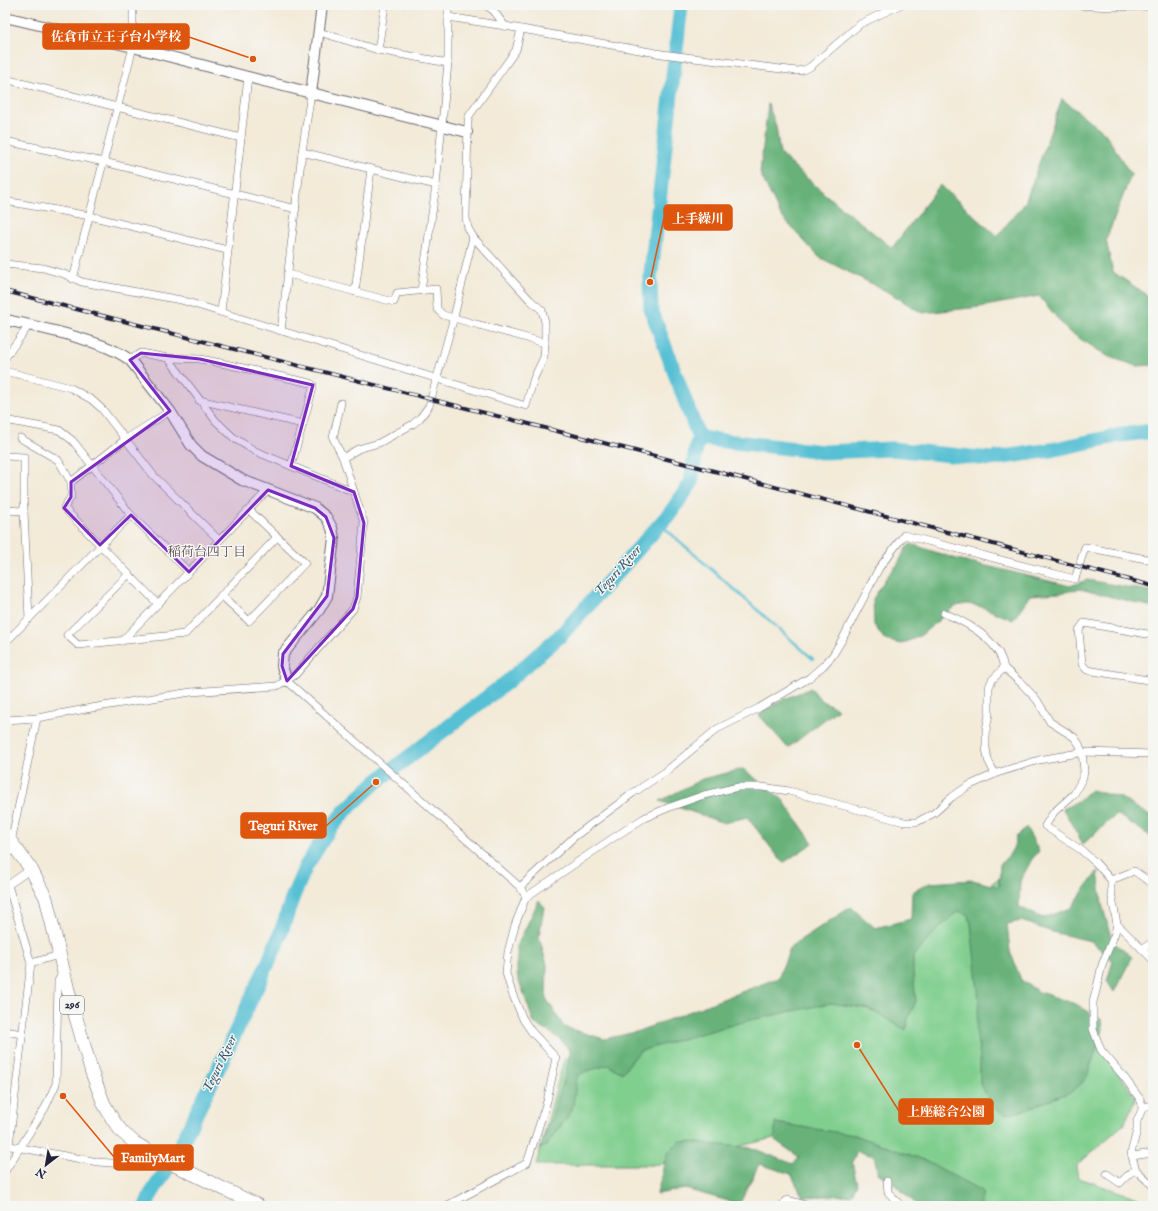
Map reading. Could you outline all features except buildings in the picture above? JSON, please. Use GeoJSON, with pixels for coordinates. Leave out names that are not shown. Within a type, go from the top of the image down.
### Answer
{"type":"FeatureCollection","features":[{"type":"Feature","properties":{"kind":"highway","name":"296"},"geometry":{"type":"LineString","coordinates":[[9,845],[31,869],[46,898],[59,955],[92,1073],[104,1104],[113,1120],[122,1132],[135,1143],[158,1158],[259,1206]]}},
{"type":"Feature","properties":{"kind":"street"},"geometry":{"type":"LineString","coordinates":[[73,279],[133,47],[133,5]]}},
{"type":"Feature","properties":{"kind":"street"},"geometry":{"type":"LineString","coordinates":[[281,331],[302,152],[322,5]]}},
{"type":"Feature","properties":{"kind":"street"},"geometry":{"type":"LineString","coordinates":[[378,50],[385,5]]}},
{"type":"Feature","properties":{"kind":"street"},"geometry":{"type":"LineString","coordinates":[[422,291],[436,185],[448,63],[448,5]]}},
{"type":"Feature","properties":{"kind":"street"},"geometry":{"type":"LineString","coordinates":[[485,5],[493,10],[505,26]]}},
{"type":"Feature","properties":{"kind":"street"},"geometry":{"type":"LineString","coordinates":[[448,17],[662,54],[797,71],[810,67],[860,24],[900,5]]}},
{"type":"Feature","properties":{"kind":"street"},"geometry":{"type":"LineString","coordinates":[[1076,5],[1112,7],[1153,6]]}},
{"type":"Feature","properties":{"kind":"street"},"geometry":{"type":"LineString","coordinates":[[5,17],[133,47],[467,132]]}},
{"type":"Feature","properties":{"kind":"street"},"geometry":{"type":"LineString","coordinates":[[5,264],[43,268],[64,274],[82,282],[163,296],[221,312],[526,406],[534,378],[544,357],[545,322],[542,310],[530,300],[473,237],[468,228],[466,218],[467,132],[469,116],[516,50],[521,29]]}},
{"type":"Feature","properties":{"kind":"street"},"geometry":{"type":"LineString","coordinates":[[319,32],[378,50],[448,63]]}},
{"type":"Feature","properties":{"kind":"street"},"geometry":{"type":"LineString","coordinates":[[221,312],[248,77]]}},
{"type":"Feature","properties":{"kind":"street"},"geometry":{"type":"LineString","coordinates":[[5,79],[241,138]]}},
{"type":"Feature","properties":{"kind":"street"},"geometry":{"type":"LineString","coordinates":[[5,141],[104,162],[296,209]]}},
{"type":"Feature","properties":{"kind":"street"},"geometry":{"type":"LineString","coordinates":[[302,152],[436,185]]}},
{"type":"Feature","properties":{"kind":"street"},"geometry":{"type":"LineString","coordinates":[[355,292],[371,169]]}},
{"type":"Feature","properties":{"kind":"street"},"geometry":{"type":"LineString","coordinates":[[5,201],[90,216],[227,250]]}},
{"type":"Feature","properties":{"kind":"street"},"geometry":{"type":"LineString","coordinates":[[343,458],[358,450],[379,443],[413,424],[420,418],[429,406],[454,317],[473,237]]}},
{"type":"Feature","properties":{"kind":"street"},"geometry":{"type":"LineString","coordinates":[[288,274],[394,302],[397,293],[436,289],[437,309],[444,314],[545,343]]}},
{"type":"Feature","properties":{"kind":"street"},"geometry":{"type":"LineString","coordinates":[[5,320],[30,324],[98,343],[114,350],[130,360],[170,411],[191,444],[202,456],[242,480],[315,508],[326,517],[332,528],[334,538],[327,596],[319,610],[283,654],[282,666],[287,681],[520,887],[526,897]]}},
{"type":"Feature","properties":{"kind":"street"},"geometry":{"type":"LineString","coordinates":[[5,358],[30,324]]}},
{"type":"Feature","properties":{"kind":"street"},"geometry":{"type":"LineString","coordinates":[[130,360],[141,353],[168,358],[207,360],[310,383],[313,385],[313,388],[291,466]]}},
{"type":"Feature","properties":{"kind":"street"},"geometry":{"type":"LineString","coordinates":[[168,358],[199,400],[225,431],[255,451],[354,492]]}},
{"type":"Feature","properties":{"kind":"street"},"geometry":{"type":"LineString","coordinates":[[5,370],[71,388],[92,400],[102,409],[154,476],[219,540]]}},
{"type":"Feature","properties":{"kind":"street"},"geometry":{"type":"LineString","coordinates":[[199,400],[303,424]]}},
{"type":"Feature","properties":{"kind":"street"},"geometry":{"type":"LineString","coordinates":[[5,720],[37,718],[97,706],[191,692],[277,686],[295,675],[353,609],[357,597],[364,523],[343,458],[333,438],[341,403]]}},
{"type":"Feature","properties":{"kind":"street"},"geometry":{"type":"LineString","coordinates":[[71,482],[126,439],[170,411]]}},
{"type":"Feature","properties":{"kind":"street"},"geometry":{"type":"LineString","coordinates":[[5,420],[59,430],[73,441],[131,515],[189,572]]}},
{"type":"Feature","properties":{"kind":"street"},"geometry":{"type":"LineString","coordinates":[[20,438],[58,460],[71,482],[71,497],[64,508],[158,604]]}},
{"type":"Feature","properties":{"kind":"street"},"geometry":{"type":"LineString","coordinates":[[5,456],[24,457],[24,510],[29,619]]}},
{"type":"Feature","properties":{"kind":"street"},"geometry":{"type":"LineString","coordinates":[[122,641],[268,490]]}},
{"type":"Feature","properties":{"kind":"street"},"geometry":{"type":"LineString","coordinates":[[5,510],[24,510]]}},
{"type":"Feature","properties":{"kind":"street"},"geometry":{"type":"LineString","coordinates":[[221,595],[249,621],[305,563],[249,510]]}},
{"type":"Feature","properties":{"kind":"street"},"geometry":{"type":"LineString","coordinates":[[5,643],[131,515]]}},
{"type":"Feature","properties":{"kind":"street"},"geometry":{"type":"LineString","coordinates":[[520,887],[574,837],[633,793],[665,772],[717,729],[759,708],[808,678],[822,666],[833,655],[843,638],[879,568],[904,535],[1075,579],[1085,547],[1146,559],[1153,557]]}},
{"type":"Feature","properties":{"kind":"street"},"geometry":{"type":"LineString","coordinates":[[129,574],[67,635],[78,645],[184,634],[277,537]]}},
{"type":"Feature","properties":{"kind":"street"},"geometry":{"type":"LineString","coordinates":[[944,613],[962,621],[978,631],[995,647],[1003,659],[1004,668],[1037,700],[1050,722],[1074,737],[1082,752],[1084,771],[1083,777],[1074,794],[1054,812],[1045,826],[1090,858],[1111,880],[1111,892],[1117,924],[1115,933],[1102,965],[1093,1009],[1093,1029],[1101,1050],[1140,1099],[1143,1107],[1137,1121],[1137,1130],[1132,1145],[1132,1156],[1136,1170],[1150,1179],[1153,1186]]}},
{"type":"Feature","properties":{"kind":"street"},"geometry":{"type":"LineString","coordinates":[[1153,635],[1084,623],[1079,630],[1082,664],[1088,670],[1153,680]]}},
{"type":"Feature","properties":{"kind":"street"},"geometry":{"type":"LineString","coordinates":[[995,774],[988,760],[986,748],[986,730],[989,714],[989,687],[992,680],[1004,668]]}},
{"type":"Feature","properties":{"kind":"street"},"geometry":{"type":"LineString","coordinates":[[9,845],[37,718]]}},
{"type":"Feature","properties":{"kind":"street"},"geometry":{"type":"LineString","coordinates":[[446,1206],[527,1163],[548,1101],[556,1058],[531,1031],[523,1019],[512,993],[506,973],[511,938],[526,897],[644,818],[704,795],[738,787],[762,787],[789,791],[904,822],[917,822],[934,813],[952,797],[968,786],[995,774],[1039,760],[1082,752],[1153,754]]}},
{"type":"Feature","properties":{"kind":"street"},"geometry":{"type":"LineString","coordinates":[[31,869],[7,886],[31,963],[7,1145],[98,1162],[142,1164],[158,1158]]}},
{"type":"Feature","properties":{"kind":"street"},"geometry":{"type":"LineString","coordinates":[[1111,880],[1134,871],[1153,884]]}},
{"type":"Feature","properties":{"kind":"street"},"geometry":{"type":"LineString","coordinates":[[1117,924],[1153,960]]}},
{"type":"Feature","properties":{"kind":"street"},"geometry":{"type":"LineString","coordinates":[[1142,949],[1153,942]]}},
{"type":"Feature","properties":{"kind":"street"},"geometry":{"type":"LineString","coordinates":[[31,963],[59,955]]}},
{"type":"Feature","properties":{"kind":"street"},"geometry":{"type":"LineString","coordinates":[[5,1171],[45,1108],[56,1084],[58,981],[64,972]]}},
{"type":"Feature","properties":{"kind":"street"},"geometry":{"type":"LineString","coordinates":[[5,1031],[22,1034]]}},
{"type":"Feature","properties":{"kind":"street"},"geometry":{"type":"LineString","coordinates":[[1143,1107],[1153,1105]]}},
{"type":"Feature","properties":{"kind":"street"},"geometry":{"type":"LineString","coordinates":[[1132,1156],[1153,1153]]}},
{"type":"Feature","properties":{"kind":"street"},"geometry":{"type":"LineString","coordinates":[[1107,1174],[1120,1183],[1130,1173],[1136,1170]]}},
{"type":"Feature","properties":{"kind":"street"},"geometry":{"type":"LineString","coordinates":[[887,1181],[888,1192],[901,1206]]}},
{"type":"Feature","properties":{"kind":"street"},"geometry":{"type":"LineString","coordinates":[[783,1206],[784,1201],[788,1200],[809,1206]]}},
{"type":"Feature","properties":{"kind":"highlighted area"},"geometry":{"type":"Polygon","coordinates":[[[141,353],[200,359],[313,385],[291,466],[354,492],[364,523],[357,597],[353,609],[287,681],[282,666],[283,654],[327,596],[334,538],[326,517],[315,508],[268,490],[189,572],[131,515],[100,545],[64,508],[71,497],[71,482],[170,411],[130,360],[141,353]]]}},
{"type":"Feature","properties":{"kind":"green space"},"geometry":{"type":"Polygon","coordinates":[[[1062,99],[1105,133],[1131,175],[1106,240],[1113,272],[1153,299],[1153,365],[1137,366],[1109,357],[1068,331],[1039,296],[980,307],[922,313],[890,293],[819,257],[781,216],[760,173],[768,104],[776,126],[780,154],[826,195],[892,248],[940,185],[997,236],[1025,203],[1062,99]]]}},
{"type":"Feature","properties":{"kind":"green space"},"geometry":{"type":"Polygon","coordinates":[[[911,544],[953,558],[1070,586],[1087,580],[1150,591],[1153,592],[1153,607],[1080,589],[1060,593],[1030,595],[1013,620],[982,607],[968,604],[955,606],[920,636],[901,644],[885,640],[874,625],[873,599],[886,578],[898,564],[906,548],[911,544]]]}},
{"type":"Feature","properties":{"kind":"green space"},"geometry":{"type":"Polygon","coordinates":[[[811,688],[821,700],[838,709],[788,748],[759,715],[782,700],[811,688]]]}},
{"type":"Feature","properties":{"kind":"green space"},"geometry":{"type":"Polygon","coordinates":[[[743,769],[782,799],[813,843],[783,863],[747,817],[724,823],[660,801],[702,779],[743,769]]]}},
{"type":"Feature","properties":{"kind":"green space"},"geometry":{"type":"Polygon","coordinates":[[[1091,790],[1121,798],[1153,818],[1153,838],[1117,814],[1083,844],[1063,809],[1078,801],[1091,790]]]}},
{"type":"Feature","properties":{"kind":"green space"},"geometry":{"type":"Polygon","coordinates":[[[1026,827],[1039,851],[1032,859],[1020,881],[1019,907],[1043,918],[1071,908],[1098,871],[1102,904],[1112,941],[1132,957],[1114,992],[1107,981],[1113,961],[1091,941],[1052,932],[1021,921],[1007,924],[1010,951],[1021,980],[1039,992],[1076,1004],[1102,1020],[1103,1030],[1086,1079],[1073,1091],[1016,1113],[1004,1114],[996,1109],[980,1084],[980,1057],[976,1031],[979,1001],[971,924],[968,915],[958,911],[935,932],[913,956],[916,1001],[908,1019],[906,1030],[869,1009],[831,1003],[746,1021],[640,1051],[622,1073],[608,1065],[584,1072],[577,1077],[572,1111],[547,1145],[540,1149],[563,1084],[567,1070],[569,1052],[564,1043],[534,1023],[517,975],[517,946],[539,900],[544,907],[539,937],[547,965],[546,998],[564,1027],[604,1039],[636,1032],[778,978],[791,946],[851,907],[875,928],[911,919],[912,892],[930,883],[972,880],[999,887],[1000,864],[1011,852],[1016,837],[1026,827]]]}},
{"type":"Feature","properties":{"kind":"green space"},"geometry":{"type":"Polygon","coordinates":[[[999,878],[1000,953],[1003,998],[1094,1038],[1135,1096],[1134,1103],[1124,1124],[1076,1166],[1078,1178],[1138,1198],[1142,1206],[972,1206],[865,1147],[794,1133],[679,1161],[651,1165],[536,1165],[564,1059],[796,996],[902,941],[936,888],[972,880],[990,885],[999,878]]]}},
{"type":"Feature","properties":{"kind":"green space"},"geometry":{"type":"Polygon","coordinates":[[[775,1123],[855,1135],[927,1161],[983,1192],[980,1206],[918,1206],[899,1188],[878,1173],[874,1156],[857,1151],[852,1162],[857,1184],[851,1195],[803,1197],[791,1174],[759,1164],[741,1201],[736,1203],[685,1189],[657,1194],[668,1152],[680,1141],[752,1148],[793,1164],[799,1157],[775,1140],[775,1123]]]}},
{"type":"Feature","properties":{"kind":"waterway"},"geometry":{"type":"LineString","coordinates":[[681,5],[650,282],[651,309],[699,438]]}},
{"type":"Feature","properties":{"kind":"waterway"},"geometry":{"type":"LineString","coordinates":[[699,438],[823,452],[892,449],[990,459],[1051,450],[1121,435],[1153,431]]}},
{"type":"Feature","properties":{"kind":"waterway","name":"Teguri River"},"geometry":{"type":"LineString","coordinates":[[146,1206],[151,1194],[176,1155],[230,1044],[269,961],[280,935],[293,896],[306,866],[328,831],[346,810],[376,782],[507,682],[562,634],[671,512],[691,483],[696,448],[699,438]]}},
{"type":"Feature","properties":{"kind":"waterway"},"geometry":{"type":"LineString","coordinates":[[660,524],[813,659]]}},
{"type":"Feature","properties":{"kind":"railway"},"geometry":{"type":"LineString","coordinates":[[5,291],[718,472],[1153,586]]}},
{"type":"Feature","properties":{"kind":"place","name":"佐倉市立王子台小学校"},"geometry":{"type":"Point","coordinates":[253,59]}},
{"type":"Feature","properties":{"kind":"place","name":"上手繰川"},"geometry":{"type":"Point","coordinates":[650,282]}},
{"type":"Feature","properties":{"kind":"place","name":"Teguri River"},"geometry":{"type":"Point","coordinates":[376,782]}},
{"type":"Feature","properties":{"kind":"place","name":"上座総合公園"},"geometry":{"type":"Point","coordinates":[857,1045]}},
{"type":"Feature","properties":{"kind":"place","name":"FamilyMart"},"geometry":{"type":"Point","coordinates":[63,1096]}},
{"type":"Feature","properties":{"kind":"district","name":"稲荷台四丁目"},"geometry":{"type":"Point","coordinates":[207,552]}}]}
